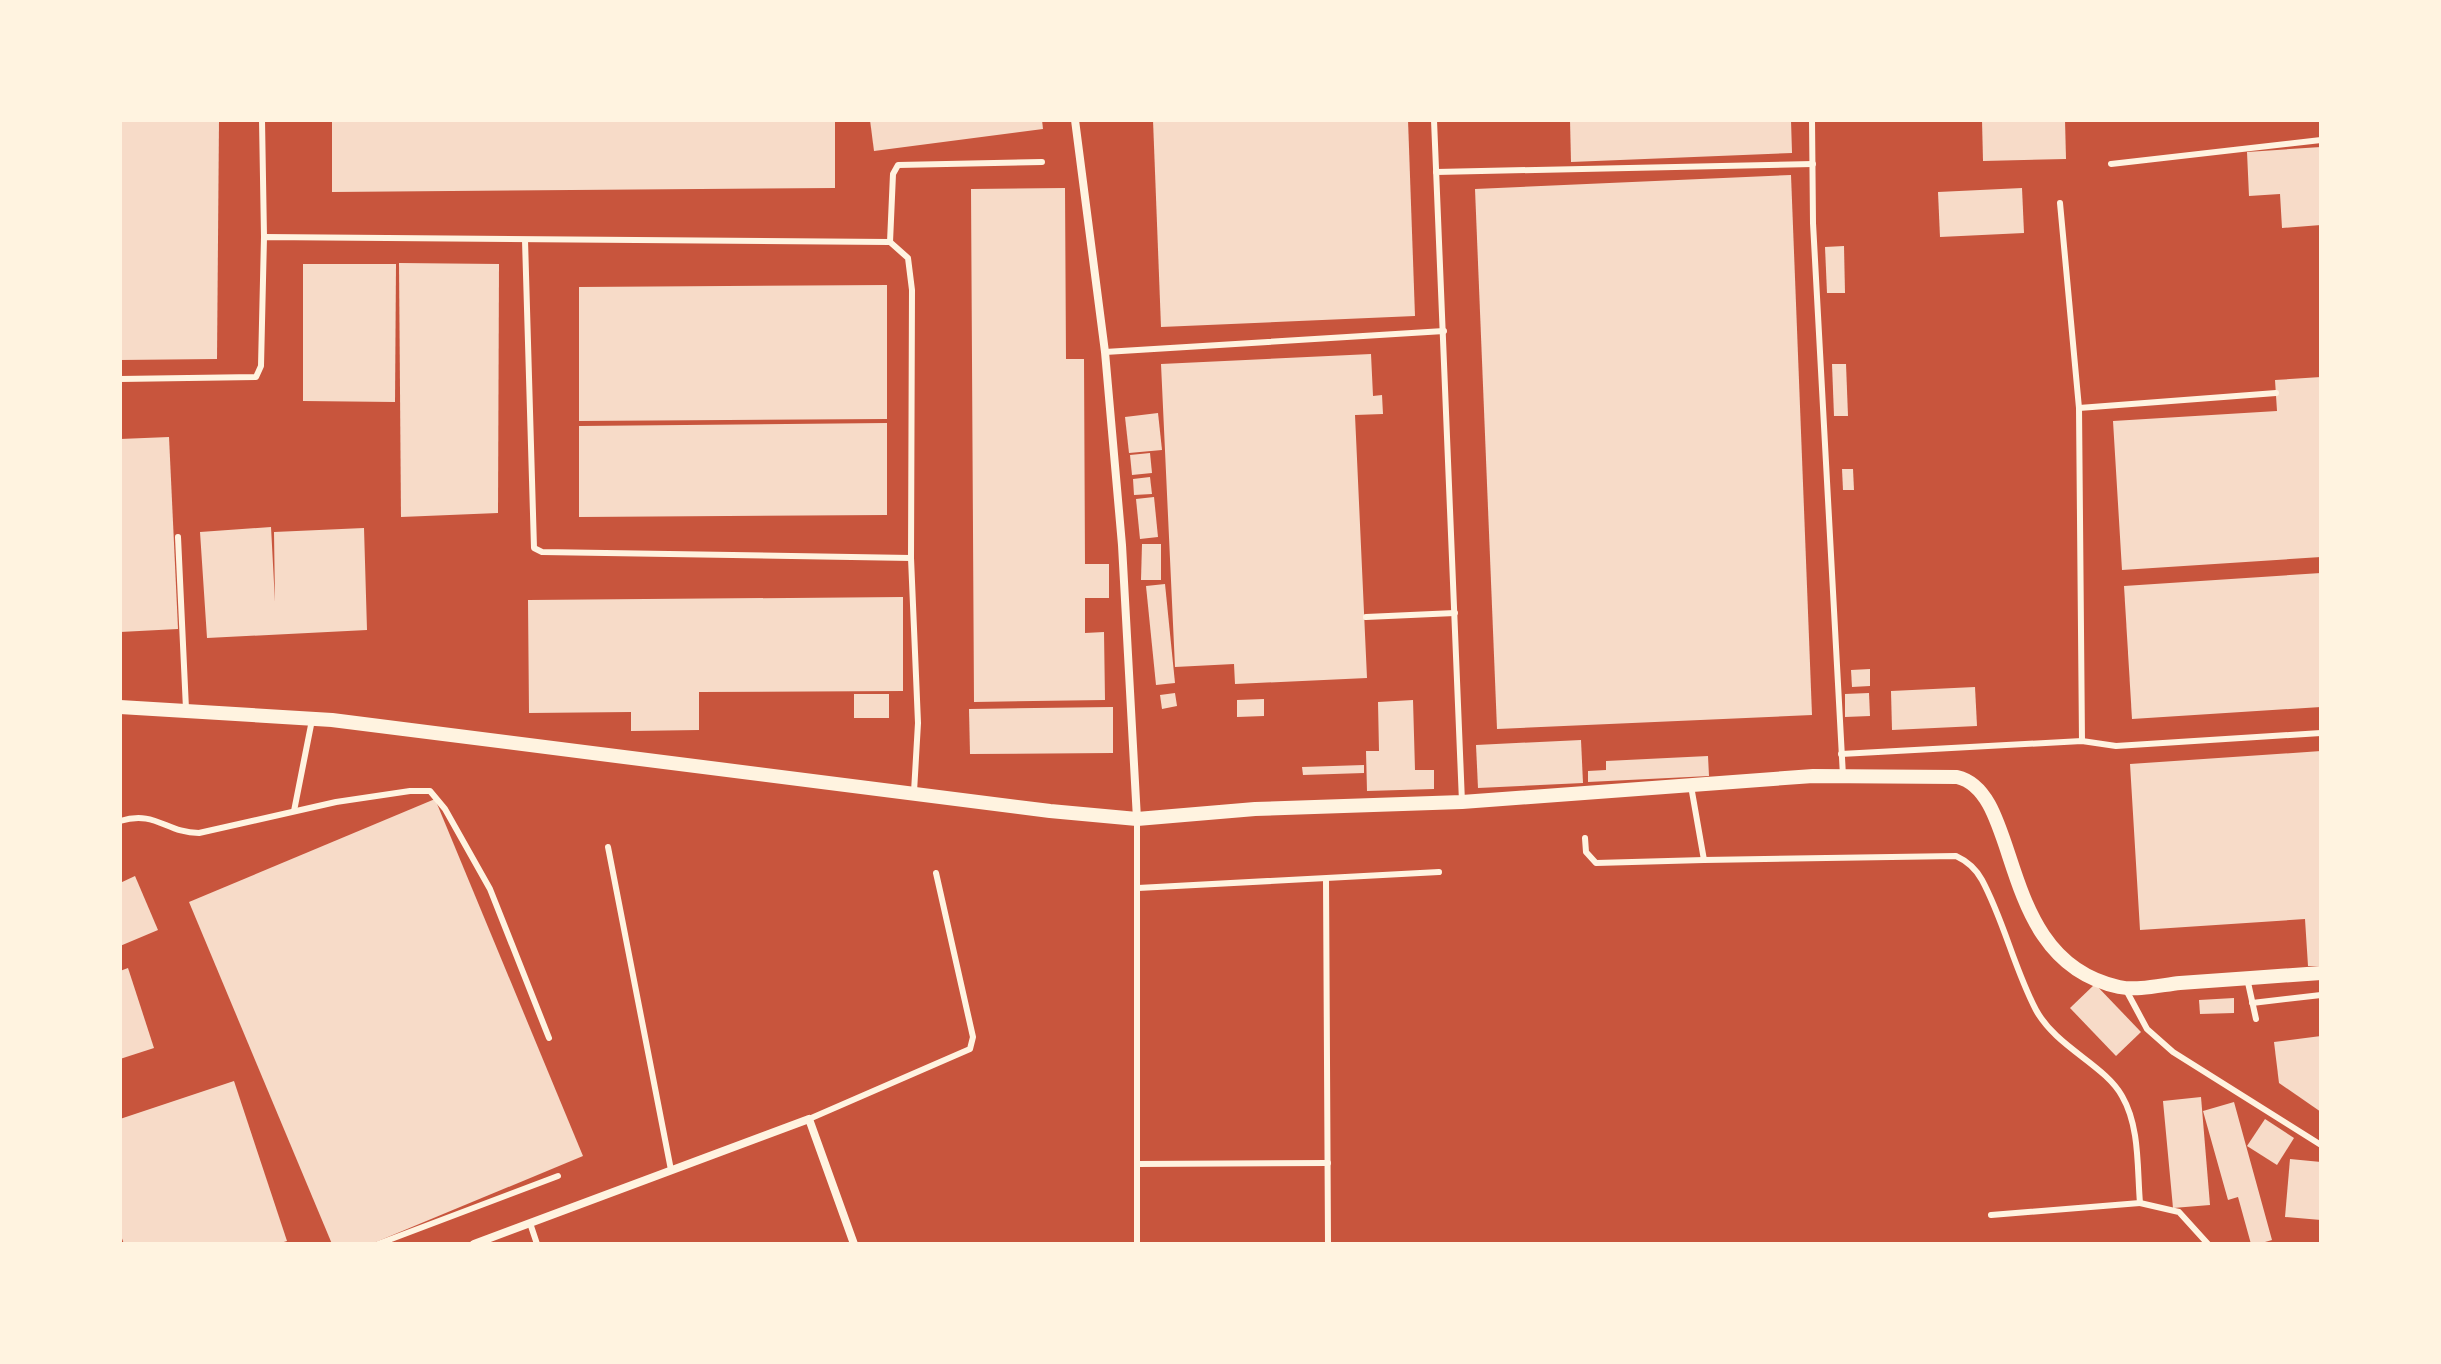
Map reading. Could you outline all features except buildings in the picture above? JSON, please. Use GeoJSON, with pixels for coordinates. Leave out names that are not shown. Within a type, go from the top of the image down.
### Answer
{"type":"FeatureCollection","features":[{"type":"Feature","properties":{"kind":"street"},"geometry":{"type":"LineString","coordinates":[[1075,120],[1105,352],[1122,545],[1137,819]]}},
{"type":"Feature","properties":{"kind":"street"},"geometry":{"type":"LineString","coordinates":[[120,707],[312,718],[1137,819],[1255,809],[1462,802],[1843,776],[1967,779],[1987,799],[2037,928],[2058,957],[2085,976],[2124,988],[2321,973]]}},
{"type":"Feature","properties":{"kind":"street"},"geometry":{"type":"LineString","coordinates":[[474,1244],[809,1119],[854,1244]]}},
{"type":"Feature","properties":{"kind":"lane"},"geometry":{"type":"LineString","coordinates":[[120,379],[256,377],[261,366],[264,237],[262,120]]}},
{"type":"Feature","properties":{"kind":"lane"},"geometry":{"type":"LineString","coordinates":[[1434,120],[1462,802]]}},
{"type":"Feature","properties":{"kind":"lane"},"geometry":{"type":"LineString","coordinates":[[1812,120],[1843,776]]}},
{"type":"Feature","properties":{"kind":"lane"},"geometry":{"type":"LineString","coordinates":[[2111,164],[2321,140]]}},
{"type":"Feature","properties":{"kind":"lane"},"geometry":{"type":"LineString","coordinates":[[890,242],[893,174],[898,165],[1042,162]]}},
{"type":"Feature","properties":{"kind":"lane"},"geometry":{"type":"LineString","coordinates":[[1436,172],[1813,164]]}},
{"type":"Feature","properties":{"kind":"lane"},"geometry":{"type":"LineString","coordinates":[[2060,203],[2079,408],[2082,741]]}},
{"type":"Feature","properties":{"kind":"lane"},"geometry":{"type":"LineString","coordinates":[[264,237],[890,242],[908,258],[912,290],[911,558],[918,723],[914,792]]}},
{"type":"Feature","properties":{"kind":"lane"},"geometry":{"type":"LineString","coordinates":[[525,240],[534,548],[542,552],[911,558]]}},
{"type":"Feature","properties":{"kind":"lane"},"geometry":{"type":"LineString","coordinates":[[1105,352],[1444,331]]}},
{"type":"Feature","properties":{"kind":"lane"},"geometry":{"type":"LineString","coordinates":[[2079,408],[2276,393]]}},
{"type":"Feature","properties":{"kind":"lane"},"geometry":{"type":"LineString","coordinates":[[178,537],[186,711]]}},
{"type":"Feature","properties":{"kind":"lane"},"geometry":{"type":"LineString","coordinates":[[1366,617],[1455,613]]}},
{"type":"Feature","properties":{"kind":"lane"},"geometry":{"type":"LineString","coordinates":[[294,811],[312,718]]}},
{"type":"Feature","properties":{"kind":"lane"},"geometry":{"type":"LineString","coordinates":[[1841,754],[2082,741],[2116,746],[2321,733]]}},
{"type":"Feature","properties":{"kind":"lane"},"geometry":{"type":"LineString","coordinates":[[1691,786],[1704,860]]}},
{"type":"Feature","properties":{"kind":"lane"},"geometry":{"type":"LineString","coordinates":[[120,821],[153,817],[180,833],[199,833],[294,811],[410,791],[423,789],[435,795],[490,889],[549,1038]]}},
{"type":"Feature","properties":{"kind":"lane"},"geometry":{"type":"LineString","coordinates":[[1137,819],[1137,1244]]}},
{"type":"Feature","properties":{"kind":"lane"},"geometry":{"type":"LineString","coordinates":[[1585,838],[1586,852],[1596,863],[1956,856],[1966,861],[1982,879],[2016,971],[2039,1015],[2058,1039],[2121,1093],[2133,1123],[2140,1203]]}},
{"type":"Feature","properties":{"kind":"lane"},"geometry":{"type":"LineString","coordinates":[[608,847],[671,1170]]}},
{"type":"Feature","properties":{"kind":"lane"},"geometry":{"type":"LineString","coordinates":[[1138,888],[1439,872]]}},
{"type":"Feature","properties":{"kind":"lane"},"geometry":{"type":"LineString","coordinates":[[809,1119],[970,1049],[973,1037],[936,873]]}},
{"type":"Feature","properties":{"kind":"lane"},"geometry":{"type":"LineString","coordinates":[[1326,880],[1328,1244]]}},
{"type":"Feature","properties":{"kind":"lane"},"geometry":{"type":"LineString","coordinates":[[2247,978],[2256,1019]]}},
{"type":"Feature","properties":{"kind":"lane"},"geometry":{"type":"LineString","coordinates":[[2124,988],[2147,1029],[2173,1052],[2321,1145]]}},
{"type":"Feature","properties":{"kind":"lane"},"geometry":{"type":"LineString","coordinates":[[2252,1003],[2321,995]]}},
{"type":"Feature","properties":{"kind":"lane"},"geometry":{"type":"LineString","coordinates":[[1137,1164],[1328,1163]]}},
{"type":"Feature","properties":{"kind":"lane"},"geometry":{"type":"LineString","coordinates":[[378,1244],[558,1176]]}},
{"type":"Feature","properties":{"kind":"lane"},"geometry":{"type":"LineString","coordinates":[[1991,1215],[2140,1203],[2179,1212],[2208,1244]]}},
{"type":"Feature","properties":{"kind":"lane"},"geometry":{"type":"LineString","coordinates":[[530,1223],[537,1244]]}}]}
